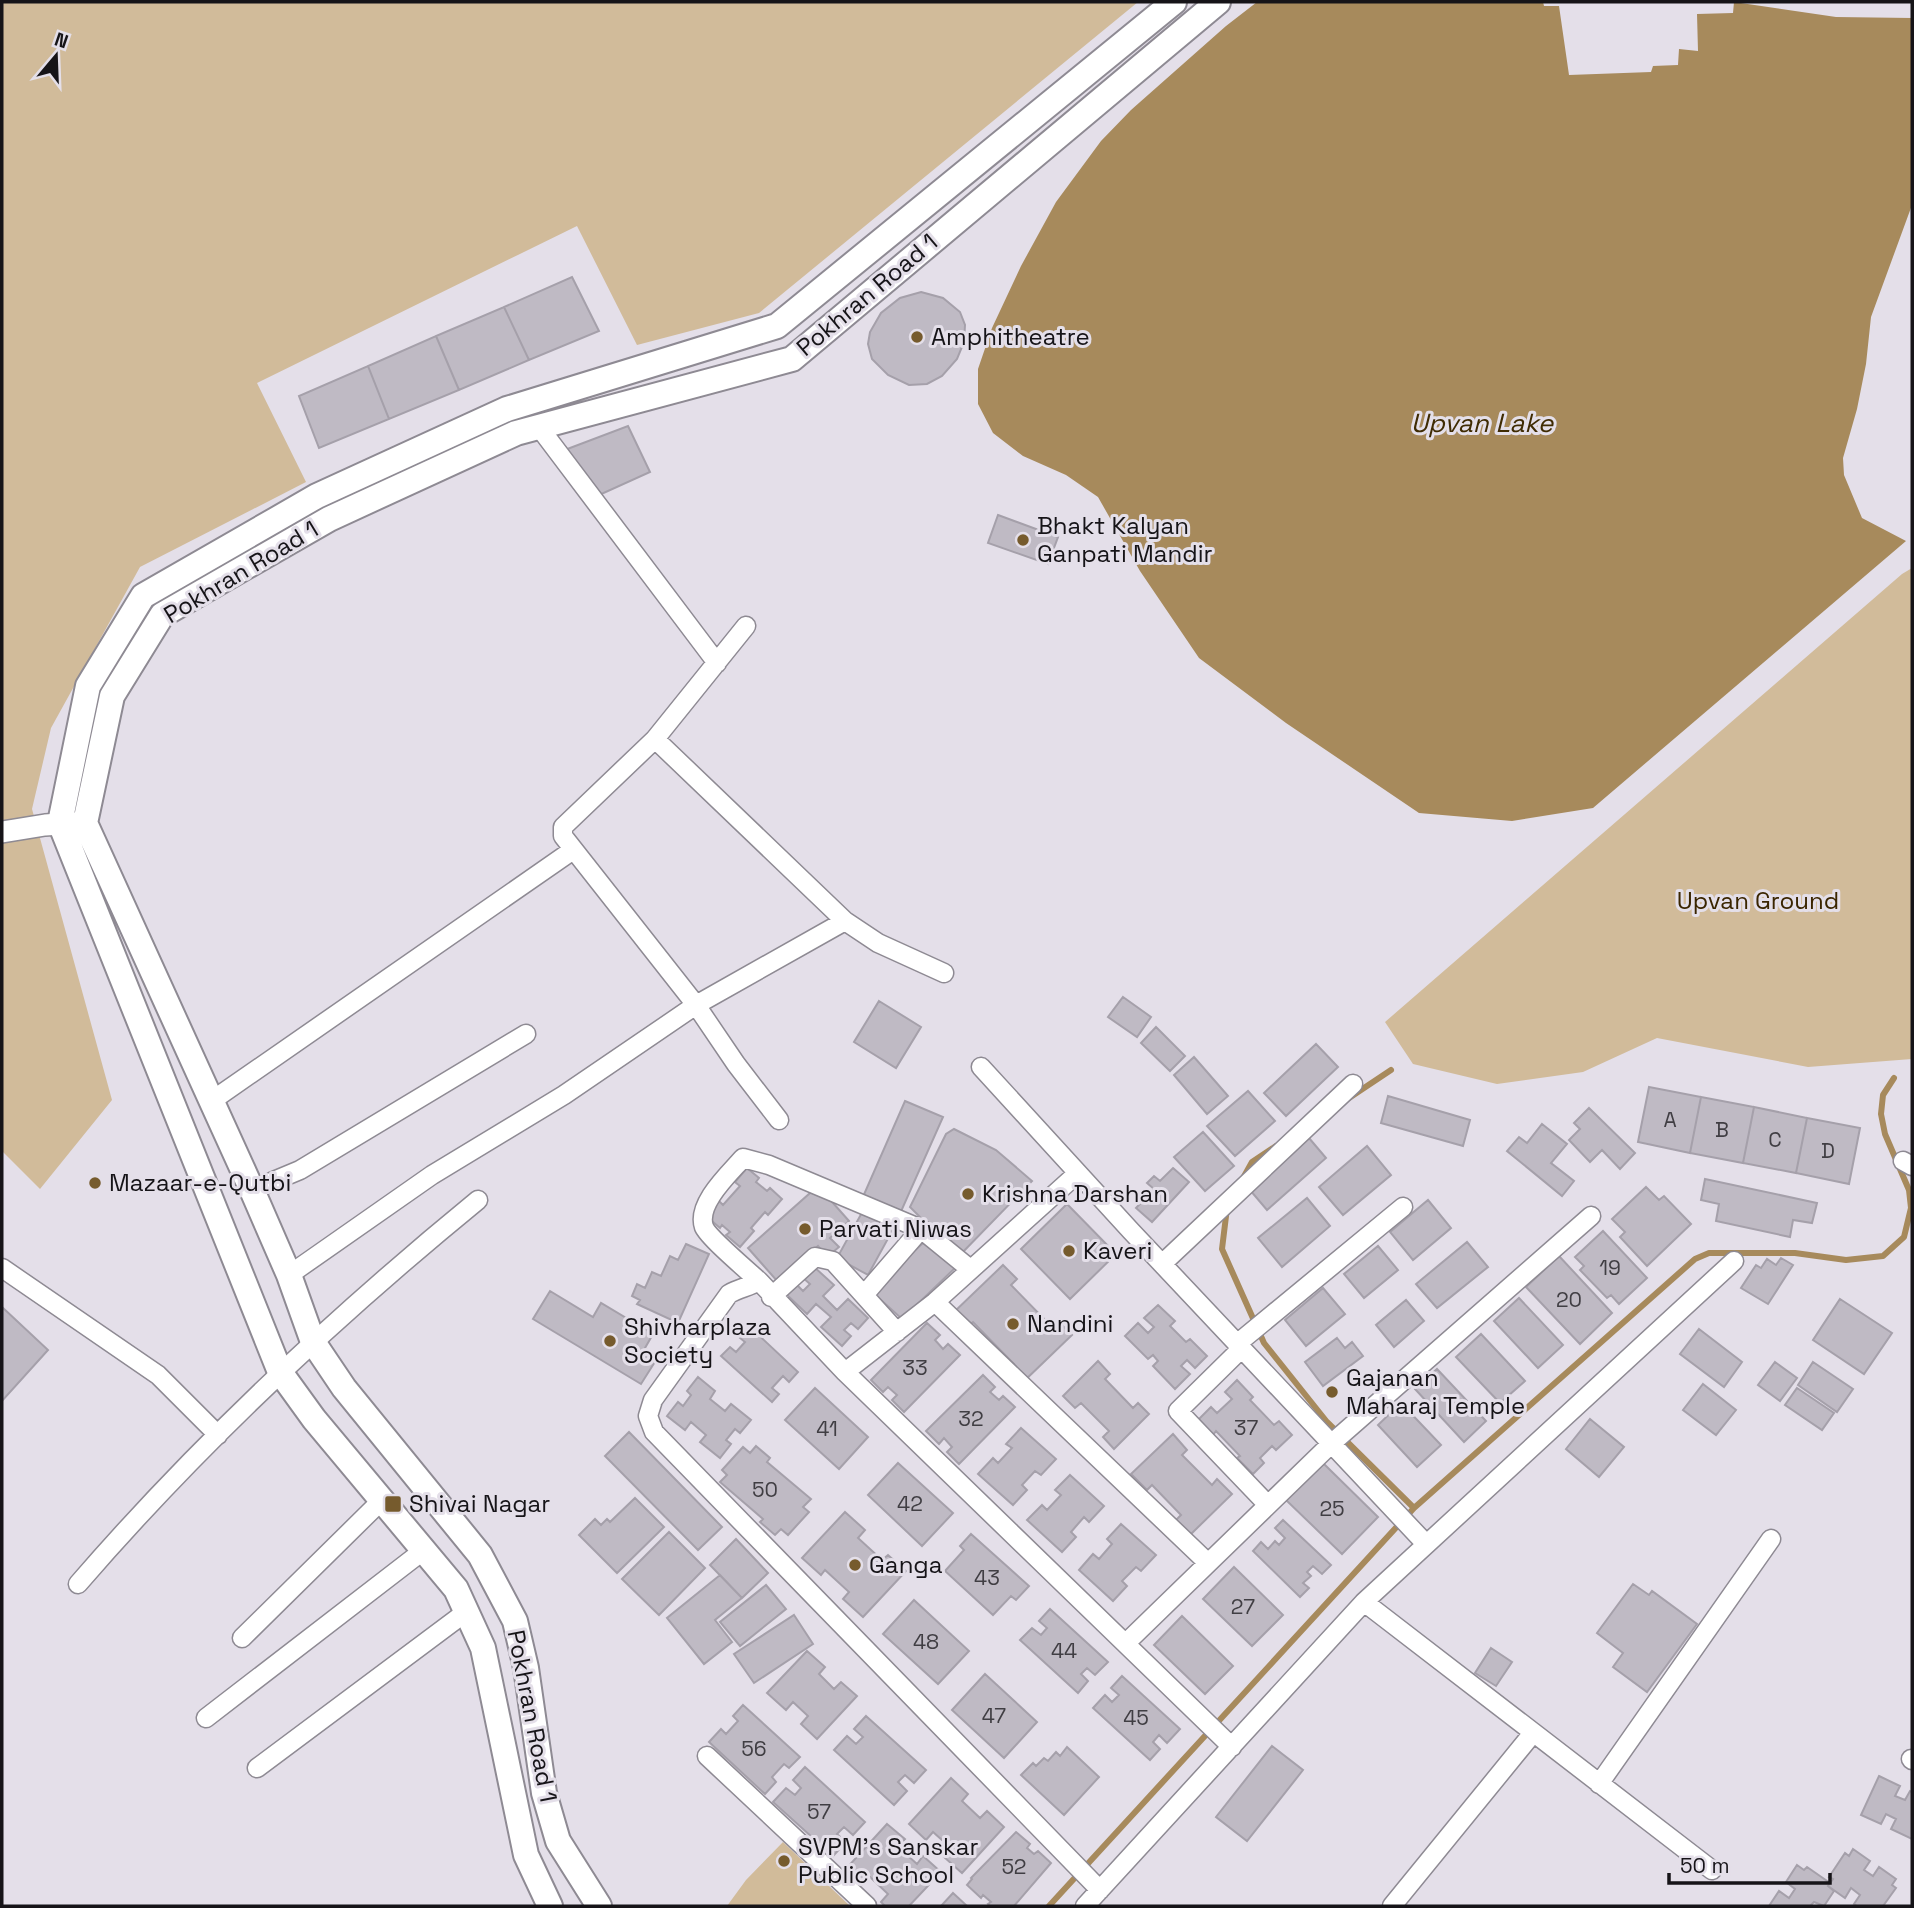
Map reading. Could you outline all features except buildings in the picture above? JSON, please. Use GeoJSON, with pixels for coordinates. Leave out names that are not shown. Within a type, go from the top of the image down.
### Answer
{"type":"FeatureCollection","features":[{"type":"Feature","properties":{"kind":"main road","name":"Pokhran Road 1"},"geometry":{"type":"LineString","coordinates":[[550,1906],[526,1855],[483,1648],[456,1589],[314,1419],[281,1372],[60,823],[88,686],[144,596],[317,496],[507,409],[777,326],[1174,2]]}},
{"type":"Feature","properties":{"kind":"main road","name":"Pokhran Road 1"},"geometry":{"type":"LineString","coordinates":[[599,1906],[558,1841],[544,1793],[526,1668],[515,1621],[480,1555],[344,1388],[313,1342],[289,1275],[252,1190],[85,823],[112,696],[162,615],[329,519],[516,433],[792,359],[1218,2]]}},
{"type":"Feature","properties":{"kind":"main road"},"geometry":{"type":"LineString","coordinates":[[777,326],[792,359]]}},
{"type":"Feature","properties":{"kind":"street"},"geometry":{"type":"LineString","coordinates":[[539,427],[717,663]]}},
{"type":"Feature","properties":{"kind":"street"},"geometry":{"type":"LineString","coordinates":[[746,626],[655,739],[563,827],[563,836],[696,1004],[736,1064],[779,1120]]}},
{"type":"Feature","properties":{"kind":"street"},"geometry":{"type":"LineString","coordinates":[[655,739],[845,920],[878,943],[944,973]]}},
{"type":"Feature","properties":{"kind":"street"},"geometry":{"type":"LineString","coordinates":[[2,832],[60,823],[85,823]]}},
{"type":"Feature","properties":{"kind":"street"},"geometry":{"type":"LineString","coordinates":[[210,1102],[573,850]]}},
{"type":"Feature","properties":{"kind":"street"},"geometry":{"type":"LineString","coordinates":[[289,1275],[432,1175],[564,1095],[696,1004],[845,920]]}},
{"type":"Feature","properties":{"kind":"street"},"geometry":{"type":"LineString","coordinates":[[252,1190],[300,1170],[526,1034]]}},
{"type":"Feature","properties":{"kind":"street"},"geometry":{"type":"LineString","coordinates":[[981,1067],[1426,1544]]}},
{"type":"Feature","properties":{"kind":"street"},"geometry":{"type":"LineString","coordinates":[[1163,1263],[1353,1084]]}},
{"type":"Feature","properties":{"kind":"street"},"geometry":{"type":"LineString","coordinates":[[970,1269],[921,1229],[769,1165],[743,1158],[713,1192],[703,1214],[705,1228],[845,1372],[1232,1747]]}},
{"type":"Feature","properties":{"kind":"street"},"geometry":{"type":"LineString","coordinates":[[845,1372],[935,1302],[1078,1172]]}},
{"type":"Feature","properties":{"kind":"street"},"geometry":{"type":"LineString","coordinates":[[78,1584],[218,1434],[281,1372],[392,1270],[478,1200]]}},
{"type":"Feature","properties":{"kind":"street"},"geometry":{"type":"LineString","coordinates":[[1268,1505],[1178,1411],[1240,1345],[1403,1207]]}},
{"type":"Feature","properties":{"kind":"street"},"geometry":{"type":"LineString","coordinates":[[1126,1643],[1332,1443],[1591,1216]]}},
{"type":"Feature","properties":{"kind":"street"},"geometry":{"type":"LineString","coordinates":[[864,1296],[921,1229]]}},
{"type":"Feature","properties":{"kind":"street"},"geometry":{"type":"LineString","coordinates":[[771,1297],[815,1257],[833,1261],[897,1332]]}},
{"type":"Feature","properties":{"kind":"street"},"geometry":{"type":"LineString","coordinates":[[1086,1906],[1364,1602],[1734,1261]]}},
{"type":"Feature","properties":{"kind":"street"},"geometry":{"type":"LineString","coordinates":[[2,1268],[158,1376],[218,1434]]}},
{"type":"Feature","properties":{"kind":"street"},"geometry":{"type":"LineString","coordinates":[[759,1281],[729,1294],[653,1399],[648,1416],[654,1432],[1100,1890]]}},
{"type":"Feature","properties":{"kind":"street"},"geometry":{"type":"LineString","coordinates":[[935,1302],[1208,1563]]}},
{"type":"Feature","properties":{"kind":"street"},"geometry":{"type":"LineString","coordinates":[[242,1638],[382,1500]]}},
{"type":"Feature","properties":{"kind":"street"},"geometry":{"type":"LineString","coordinates":[[1600,1784],[1771,1539]]}},
{"type":"Feature","properties":{"kind":"street"},"geometry":{"type":"LineString","coordinates":[[206,1718],[424,1550]]}},
{"type":"Feature","properties":{"kind":"street"},"geometry":{"type":"LineString","coordinates":[[1364,1602],[1712,1870]]}},
{"type":"Feature","properties":{"kind":"street"},"geometry":{"type":"LineString","coordinates":[[257,1768],[466,1612]]}},
{"type":"Feature","properties":{"kind":"street"},"geometry":{"type":"LineString","coordinates":[[1392,1906],[1534,1733]]}},
{"type":"Feature","properties":{"kind":"street"},"geometry":{"type":"LineString","coordinates":[[707,1756],[867,1906]]}},
{"type":"Feature","properties":{"kind":"green space"},"geometry":{"type":"Polygon","coordinates":[[[2,2],[1138,2],[759,313],[637,345],[577,226],[257,383],[306,482],[140,567],[51,728],[32,809],[112,1100],[40,1189],[2,1151],[2,2]]]}},
{"type":"Feature","properties":{"kind":"green space","name":"Upvan Ground"},"geometry":{"type":"Polygon","coordinates":[[[1912,568],[1912,1059],[1808,1067],[1657,1038],[1583,1072],[1497,1084],[1413,1064],[1385,1022],[1912,568]]]}},
{"type":"Feature","properties":{"kind":"green space","name":"SVPM's Sanskar Public School"},"geometry":{"type":"Polygon","coordinates":[[[783,1842],[850,1906],[727,1906],[746,1880],[783,1842]]]}},
{"type":"Feature","properties":{"kind":"water","name":"Upvan Lake"},"geometry":{"type":"Polygon","coordinates":[[[1257,2],[1543,2],[1544,6],[1559,6],[1569,75],[1651,72],[1653,66],[1678,65],[1679,49],[1698,51],[1697,14],[1733,13],[1734,2],[1836,17],[1912,18],[1912,205],[1871,317],[1866,364],[1843,458],[1844,475],[1862,518],[1906,541],[1593,808],[1512,821],[1419,813],[1286,723],[1199,658],[1140,571],[1098,497],[1066,475],[1023,456],[993,433],[978,404],[978,369],[992,328],[1021,266],[1056,202],[1101,141],[1131,110],[1257,2]]]}},
{"type":"Feature","properties":{"kind":"waterway"},"geometry":{"type":"LineString","coordinates":[[1349,1098],[1391,1070]]}},
{"type":"Feature","properties":{"kind":"waterway"},"geometry":{"type":"LineString","coordinates":[[1049,1906],[1414,1508],[1695,1259],[1709,1253],[1795,1253],[1846,1260],[1883,1256],[1904,1237],[1911,1208],[1909,1190],[1885,1134],[1881,1114],[1883,1095],[1894,1078]]}},
{"type":"Feature","properties":{"kind":"waterway"},"geometry":{"type":"LineString","coordinates":[[1242,1180],[1252,1162],[1276,1146]]}},
{"type":"Feature","properties":{"kind":"waterway"},"geometry":{"type":"LineString","coordinates":[[1227,1208],[1222,1249],[1264,1343],[1327,1422],[1414,1508]]}},
{"type":"Feature","properties":{"kind":"place","name":"Amphitheatre"},"geometry":{"type":"Point","coordinates":[917,337]}},
{"type":"Feature","properties":{"kind":"place","name":"Bhakt Kalyan Ganpati Mandir"},"geometry":{"type":"Point","coordinates":[1023,540]}},
{"type":"Feature","properties":{"kind":"place","name":"Mazaar-e-Qutbi"},"geometry":{"type":"Point","coordinates":[95,1183]}},
{"type":"Feature","properties":{"kind":"place","name":"Krishna Darshan"},"geometry":{"type":"Point","coordinates":[968,1194]}},
{"type":"Feature","properties":{"kind":"place","name":"Parvati Niwas"},"geometry":{"type":"Point","coordinates":[805,1229]}},
{"type":"Feature","properties":{"kind":"place","name":"Kaveri"},"geometry":{"type":"Point","coordinates":[1069,1251]}},
{"type":"Feature","properties":{"kind":"place","name":"Nandini"},"geometry":{"type":"Point","coordinates":[1013,1324]}},
{"type":"Feature","properties":{"kind":"place","name":"Shivharplaza Society"},"geometry":{"type":"Point","coordinates":[610,1341]}},
{"type":"Feature","properties":{"kind":"place","name":"Gajanan Maharaj Temple"},"geometry":{"type":"Point","coordinates":[1332,1392]}},
{"type":"Feature","properties":{"kind":"place","name":"Shivai Nagar"},"geometry":{"type":"Point","coordinates":[393,1504]}},
{"type":"Feature","properties":{"kind":"place","name":"Ganga"},"geometry":{"type":"Point","coordinates":[855,1565]}},
{"type":"Feature","properties":{"kind":"place","name":"SVPM's Sanskar Public School"},"geometry":{"type":"Point","coordinates":[784,1861]}}]}
